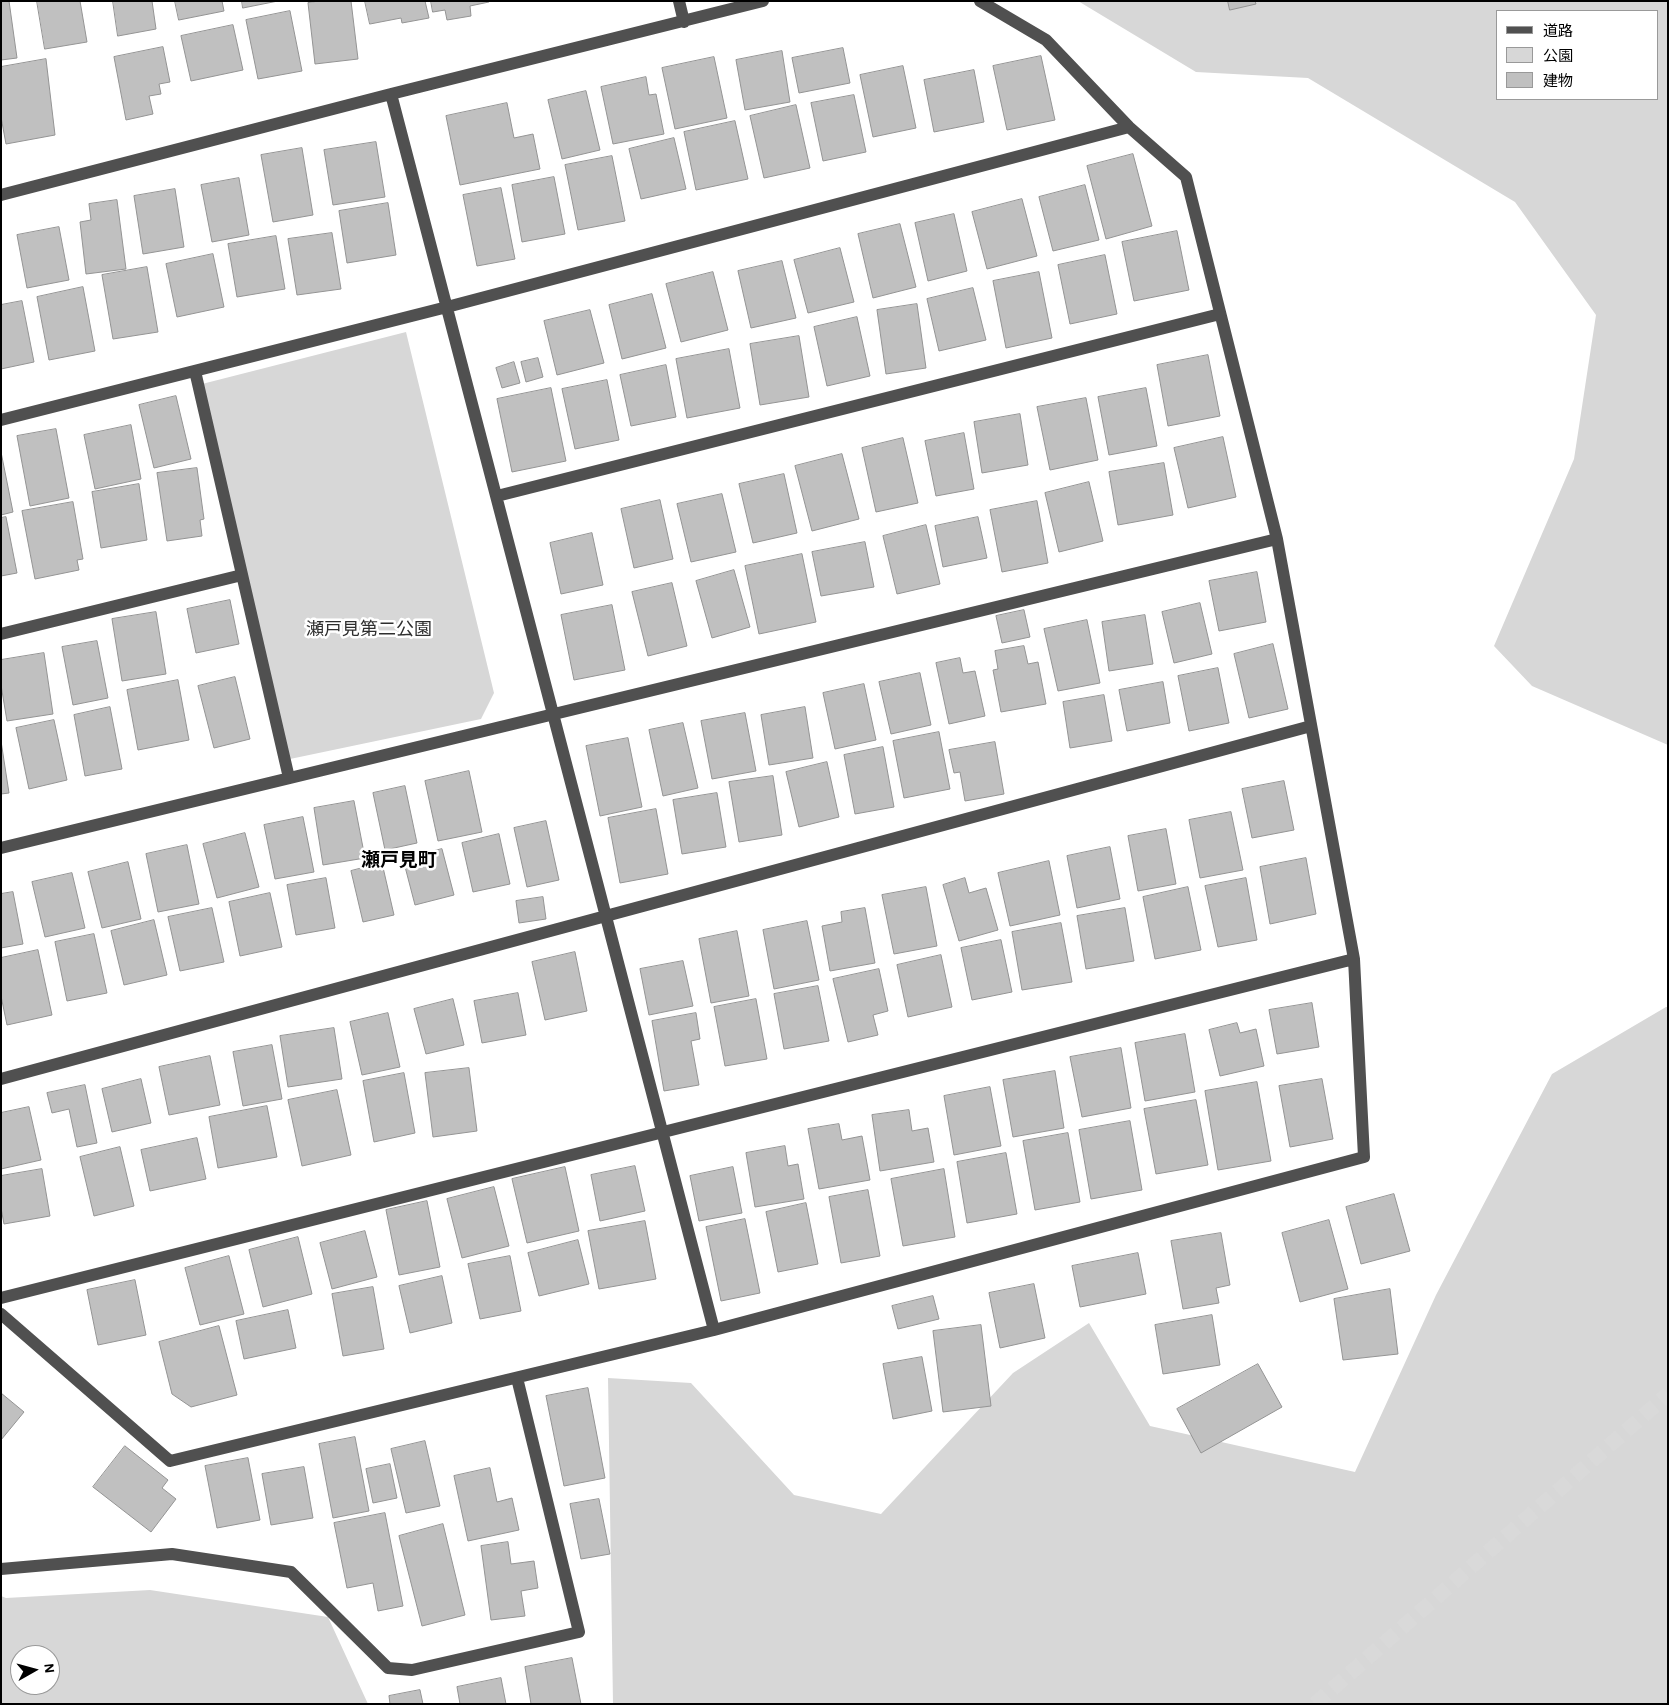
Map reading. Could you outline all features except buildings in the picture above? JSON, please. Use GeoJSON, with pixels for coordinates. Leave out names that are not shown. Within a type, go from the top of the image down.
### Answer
{"type":"FeatureCollection","features":[{"type":"Feature","properties":{"kind":"street"},"geometry":{"type":"LineString","coordinates":[[679,1],[684,22]]}},
{"type":"Feature","properties":{"kind":"street"},"geometry":{"type":"LineString","coordinates":[[1,195],[763,1]]}},
{"type":"Feature","properties":{"kind":"street"},"geometry":{"type":"LineString","coordinates":[[1,1314],[170,1461],[714,1330],[1364,1157],[1354,959],[1277,539],[1186,177],[1129,127],[1046,40],[980,1]]}},
{"type":"Feature","properties":{"kind":"street"},"geometry":{"type":"LineString","coordinates":[[392,94],[714,1330]]}},
{"type":"Feature","properties":{"kind":"street"},"geometry":{"type":"LineString","coordinates":[[1,420],[447,307],[1129,127]]}},
{"type":"Feature","properties":{"kind":"street"},"geometry":{"type":"LineString","coordinates":[[497,496],[1220,314]]}},
{"type":"Feature","properties":{"kind":"street"},"geometry":{"type":"LineString","coordinates":[[195,371],[289,778]]}},
{"type":"Feature","properties":{"kind":"street"},"geometry":{"type":"LineString","coordinates":[[1,848],[1277,539]]}},
{"type":"Feature","properties":{"kind":"street"},"geometry":{"type":"LineString","coordinates":[[1,634],[242,575]]}},
{"type":"Feature","properties":{"kind":"street"},"geometry":{"type":"LineString","coordinates":[[1,1079],[1311,726]]}},
{"type":"Feature","properties":{"kind":"street"},"geometry":{"type":"LineString","coordinates":[[1,1298],[1354,959]]}},
{"type":"Feature","properties":{"kind":"street"},"geometry":{"type":"LineString","coordinates":[[1,1569],[172,1554],[292,1572],[388,1668],[412,1670],[579,1632],[517,1378]]}},
{"type":"Feature","properties":{"kind":"green space"},"geometry":{"type":"Polygon","coordinates":[[[1078,1],[1668,1],[1668,745],[1532,686],[1494,646],[1574,459],[1596,315],[1515,202],[1308,78],[1196,72],[1078,1]]]}},
{"type":"Feature","properties":{"kind":"green space","name":"瀬戸見第二公園"},"geometry":{"type":"Polygon","coordinates":[[[406,332],[494,693],[481,719],[290,759],[202,384],[406,332]]]}},
{"type":"Feature","properties":{"kind":"green space"},"geometry":{"type":"Polygon","coordinates":[[[1668,1007],[1668,1704],[613,1704],[608,1378],[691,1383],[794,1495],[881,1514],[1013,1373],[1089,1323],[1150,1426],[1355,1472],[1436,1295],[1552,1074],[1668,1007]]]}},
{"type":"Feature","properties":{"kind":"green space"},"geometry":{"type":"Polygon","coordinates":[[[150,1590],[328,1617],[368,1704],[1,1704],[1,1596],[6,1598],[150,1590]]]}},
{"type":"Feature","properties":{"kind":"tunnel"},"geometry":{"type":"LineString","coordinates":[[1315,1704],[1668,1394]]}},
{"type":"Feature","properties":{"kind":"district","name":"瀬戸見町"},"geometry":{"type":"Point","coordinates":[399,860]}}]}
